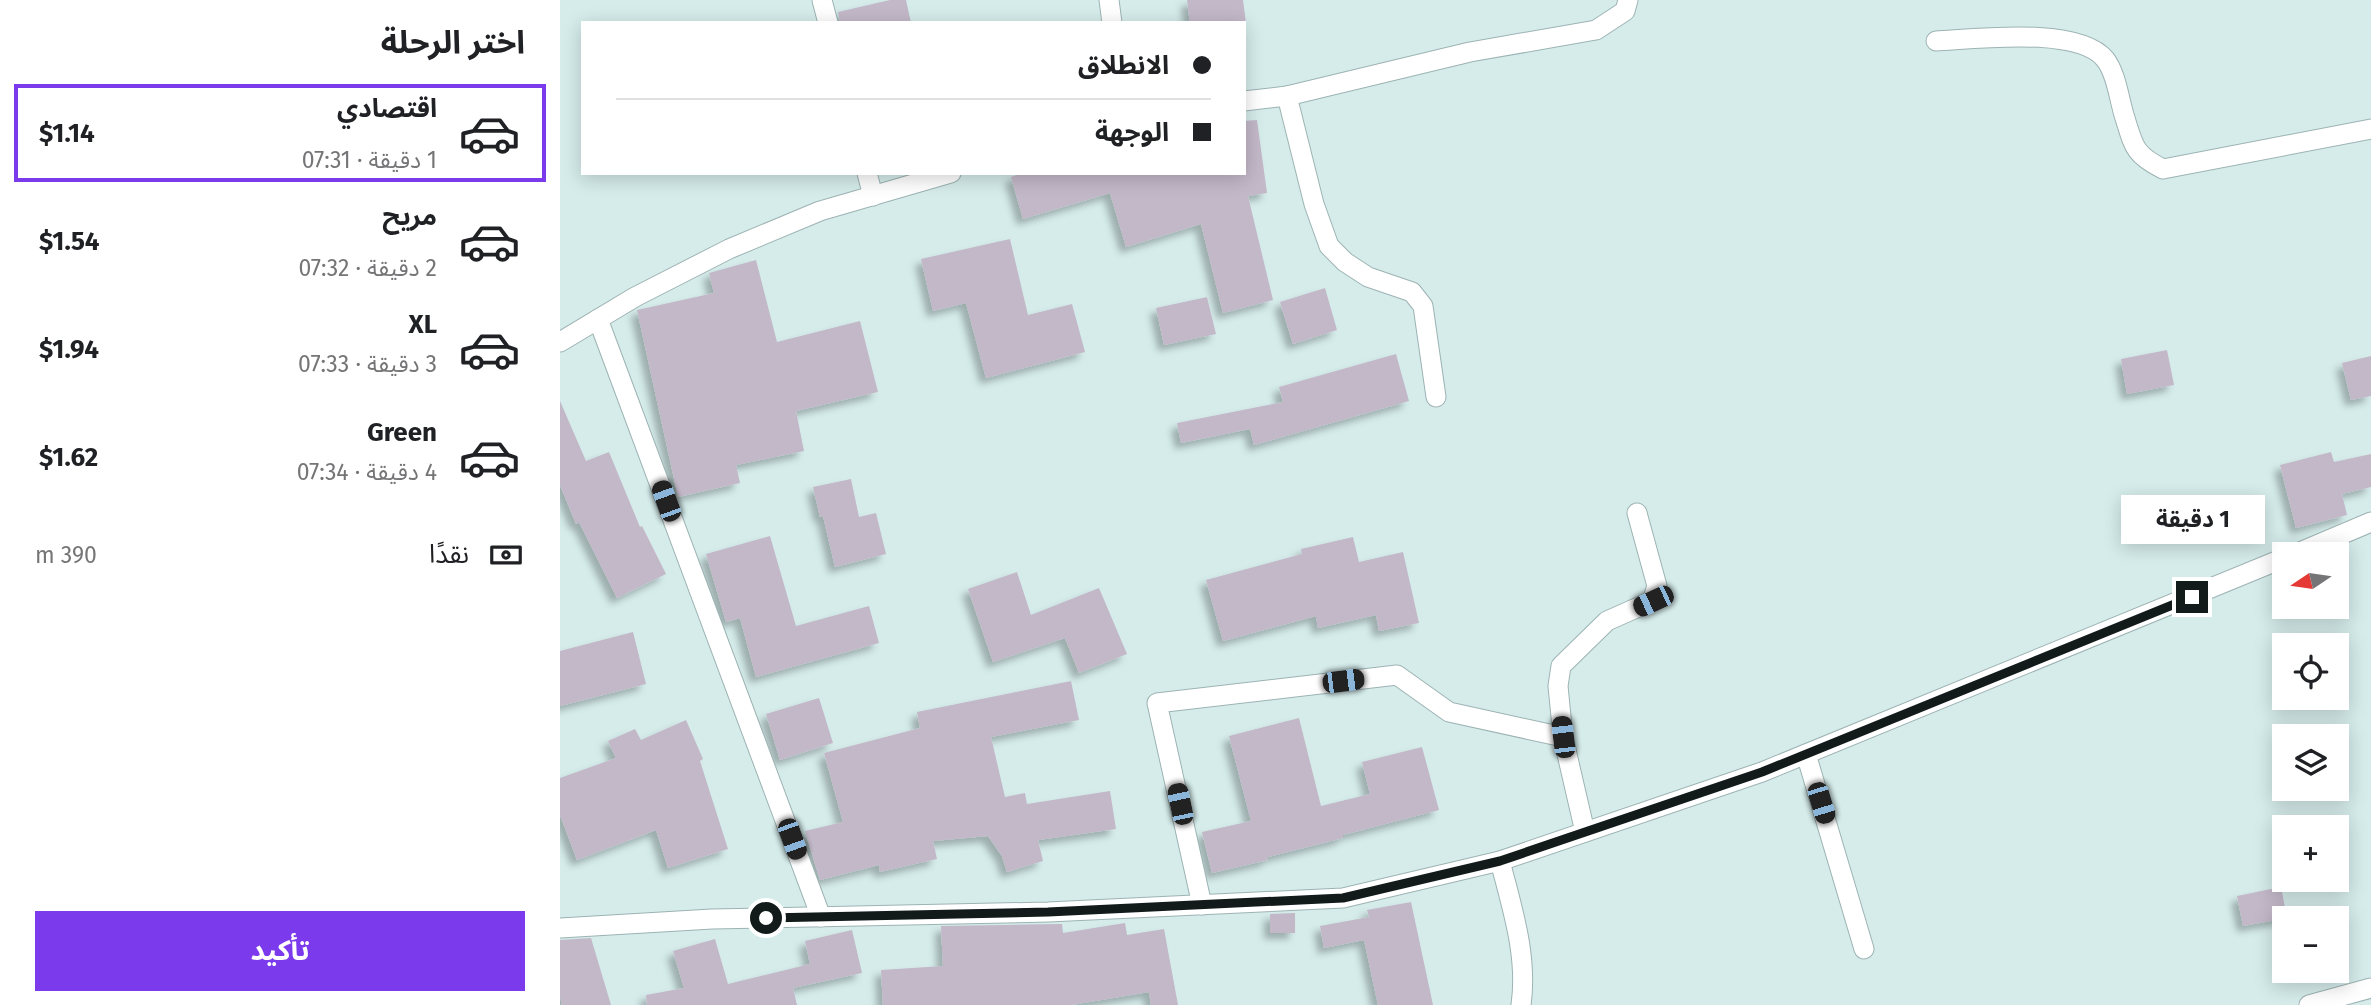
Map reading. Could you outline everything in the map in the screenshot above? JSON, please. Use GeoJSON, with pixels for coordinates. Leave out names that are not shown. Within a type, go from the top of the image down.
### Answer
{"type":"FeatureCollection","features":[{"type":"Feature","properties":{"kind":"street"},"geometry":{"type":"LineString","coordinates":[[822,0],[827,21]]}},
{"type":"Feature","properties":{"kind":"street"},"geometry":{"type":"LineString","coordinates":[[1109,0],[1112,21]]}},
{"type":"Feature","properties":{"kind":"street"},"geometry":{"type":"LineString","coordinates":[[1246,101],[1287,96],[1470,52],[1596,30],[1625,11],[1628,0]]}},
{"type":"Feature","properties":{"kind":"street"},"geometry":{"type":"LineString","coordinates":[[1936,41],[2041,36],[2093,50],[2105,59],[2114,80],[2134,146],[2144,159],[2163,169],[2371,129]]}},
{"type":"Feature","properties":{"kind":"street"},"geometry":{"type":"LineString","coordinates":[[1287,96],[1314,204],[1329,246],[1345,262],[1368,277],[1412,292],[1423,306],[1436,397]]}},
{"type":"Feature","properties":{"kind":"street"},"geometry":{"type":"LineString","coordinates":[[868,175],[873,196]]}},
{"type":"Feature","properties":{"kind":"street"},"geometry":{"type":"LineString","coordinates":[[560,342],[635,297],[729,249],[820,211],[944,175]]}},
{"type":"Feature","properties":{"kind":"street"},"geometry":{"type":"LineString","coordinates":[[598,319],[821,917]]}},
{"type":"Feature","properties":{"kind":"street"},"geometry":{"type":"LineString","coordinates":[[1585,832],[1563,737],[1558,686],[1561,666],[1606,621],[1653,601],[1657,586],[1637,513]]}},
{"type":"Feature","properties":{"kind":"street"},"geometry":{"type":"LineString","coordinates":[[2323,542],[2371,522]]}},
{"type":"Feature","properties":{"kind":"street"},"geometry":{"type":"LineString","coordinates":[[560,928],[712,919],[1048,912],[1343,898],[1500,861],[1762,772],[2272,563]]}},
{"type":"Feature","properties":{"kind":"street"},"geometry":{"type":"LineString","coordinates":[[1202,905],[1157,703],[1396,675],[1449,712],[1563,737]]}},
{"type":"Feature","properties":{"kind":"street"},"geometry":{"type":"LineString","coordinates":[[1806,754],[1864,949]]}},
{"type":"Feature","properties":{"kind":"street"},"geometry":{"type":"LineString","coordinates":[[1500,861],[1518,934],[1525,979],[1521,1005]]}},
{"type":"Feature","properties":{"kind":"street"},"geometry":{"type":"LineString","coordinates":[[2309,1005],[2371,988]]}},
{"type":"Feature","properties":{"kind":"building"},"geometry":{"type":"Polygon","coordinates":[[[890,0],[906,0],[911,21],[840,21],[838,12],[890,0]]]}},
{"type":"Feature","properties":{"kind":"building"},"geometry":{"type":"Polygon","coordinates":[[[1187,0],[1243,0],[1246,21],[1190,21],[1187,0]]]}},
{"type":"Feature","properties":{"kind":"building"},"geometry":{"type":"Polygon","coordinates":[[[1257,120],[1267,193],[1248,196],[1273,300],[1223,313],[1201,224],[1126,247],[1110,193],[1023,219],[1011,177],[1016,175],[1246,175],[1246,121],[1257,120]]]}},
{"type":"Feature","properties":{"kind":"building"},"geometry":{"type":"Polygon","coordinates":[[[1010,239],[1028,315],[1072,304],[1085,352],[986,378],[966,303],[933,311],[921,259],[1010,239]]]}},
{"type":"Feature","properties":{"kind":"building"},"geometry":{"type":"Polygon","coordinates":[[[756,260],[777,342],[860,321],[878,392],[796,411],[804,451],[736,465],[740,483],[678,497],[637,310],[714,293],[709,273],[756,260]]]}},
{"type":"Feature","properties":{"kind":"building"},"geometry":{"type":"Polygon","coordinates":[[[1325,288],[1337,330],[1293,344],[1280,302],[1325,288]]]}},
{"type":"Feature","properties":{"kind":"building"},"geometry":{"type":"Polygon","coordinates":[[[1207,297],[1216,334],[1164,345],[1156,308],[1207,297]]]}},
{"type":"Feature","properties":{"kind":"building"},"geometry":{"type":"Polygon","coordinates":[[[2167,350],[2174,385],[2127,394],[2121,359],[2167,350]]]}},
{"type":"Feature","properties":{"kind":"building"},"geometry":{"type":"Polygon","coordinates":[[[1396,354],[1409,401],[1254,445],[1250,429],[1181,443],[1177,423],[1283,402],[1279,387],[1396,354]]]}},
{"type":"Feature","properties":{"kind":"building"},"geometry":{"type":"Polygon","coordinates":[[[2371,356],[2371,396],[2351,400],[2342,363],[2371,356]]]}},
{"type":"Feature","properties":{"kind":"building"},"geometry":{"type":"Polygon","coordinates":[[[560,401],[586,461],[609,452],[640,527],[642,526],[666,574],[617,598],[579,522],[576,524],[560,485],[560,401]]]}},
{"type":"Feature","properties":{"kind":"building"},"geometry":{"type":"Polygon","coordinates":[[[2331,452],[2334,462],[2371,454],[2371,487],[2342,494],[2347,515],[2296,528],[2280,465],[2331,452]]]}},
{"type":"Feature","properties":{"kind":"building"},"geometry":{"type":"Polygon","coordinates":[[[851,479],[859,517],[876,513],[886,554],[835,567],[813,487],[851,479]]]}},
{"type":"Feature","properties":{"kind":"building"},"geometry":{"type":"Polygon","coordinates":[[[770,536],[796,626],[869,606],[879,643],[756,677],[740,618],[726,622],[706,554],[770,536]]]}},
{"type":"Feature","properties":{"kind":"building"},"geometry":{"type":"Polygon","coordinates":[[[1353,537],[1359,562],[1403,552],[1419,623],[1379,631],[1376,615],[1318,628],[1316,616],[1223,641],[1206,580],[1302,554],[1301,549],[1353,537]]]}},
{"type":"Feature","properties":{"kind":"building"},"geometry":{"type":"Polygon","coordinates":[[[1017,572],[1031,615],[1099,588],[1127,654],[1079,673],[1065,638],[993,662],[968,589],[1017,572]]]}},
{"type":"Feature","properties":{"kind":"building"},"geometry":{"type":"Polygon","coordinates":[[[633,632],[646,684],[560,706],[560,651],[633,632]]]}},
{"type":"Feature","properties":{"kind":"building"},"geometry":{"type":"Polygon","coordinates":[[[1071,681],[1079,720],[991,737],[1005,797],[1025,793],[1027,804],[1110,791],[1116,829],[1038,840],[1043,861],[1007,872],[1002,856],[988,836],[933,841],[937,859],[880,872],[879,865],[820,880],[805,831],[843,822],[824,753],[920,728],[917,712],[1071,681]]]}},
{"type":"Feature","properties":{"kind":"building"},"geometry":{"type":"Polygon","coordinates":[[[819,698],[833,743],[780,760],[766,714],[819,698]]]}},
{"type":"Feature","properties":{"kind":"building"},"geometry":{"type":"Polygon","coordinates":[[[1299,718],[1321,806],[1370,794],[1362,762],[1422,747],[1439,810],[1343,835],[1343,838],[1268,857],[1268,860],[1212,873],[1202,832],[1251,821],[1229,736],[1299,718]]]}},
{"type":"Feature","properties":{"kind":"building"},"geometry":{"type":"Polygon","coordinates":[[[686,720],[703,759],[700,761],[728,849],[668,868],[656,830],[577,860],[560,815],[560,778],[616,758],[608,741],[635,729],[641,740],[686,720]]]}},
{"type":"Feature","properties":{"kind":"building"},"geometry":{"type":"Polygon","coordinates":[[[2272,889],[2272,892],[2282,892],[2285,906],[2272,906],[2272,921],[2243,926],[2237,896],[2272,889]]]}},
{"type":"Feature","properties":{"kind":"building"},"geometry":{"type":"Polygon","coordinates":[[[1411,902],[1433,1005],[1378,1005],[1364,940],[1324,948],[1320,926],[1369,917],[1367,910],[1411,902]]]}},
{"type":"Feature","properties":{"kind":"building"},"geometry":{"type":"Polygon","coordinates":[[[1295,913],[1295,933],[1270,933],[1270,914],[1295,913]]]}},
{"type":"Feature","properties":{"kind":"building"},"geometry":{"type":"Polygon","coordinates":[[[1125,923],[1127,935],[1164,929],[1178,1005],[1151,1005],[1149,992],[1071,1005],[883,1005],[881,970],[943,966],[941,926],[1062,924],[1063,933],[1125,923]]]}},
{"type":"Feature","properties":{"kind":"building"},"geometry":{"type":"Polygon","coordinates":[[[852,930],[862,973],[793,988],[797,1005],[647,1005],[646,995],[684,988],[673,951],[715,939],[728,984],[810,964],[805,941],[852,930]]]}},
{"type":"Feature","properties":{"kind":"building"},"geometry":{"type":"Polygon","coordinates":[[[591,938],[611,1005],[562,1005],[560,940],[591,938]]]}},
{"type":"Feature","properties":{"kind":"route"},"geometry":{"type":"LineString","coordinates":[[766,918],[1048,912],[1343,898],[1500,861],[1762,772],[2192,597]]}}]}
